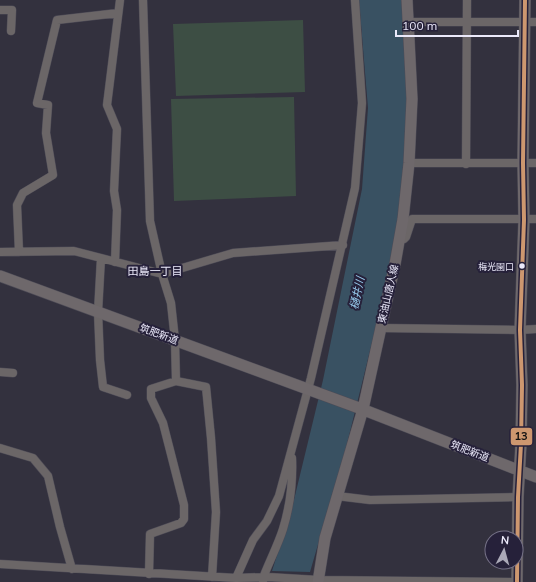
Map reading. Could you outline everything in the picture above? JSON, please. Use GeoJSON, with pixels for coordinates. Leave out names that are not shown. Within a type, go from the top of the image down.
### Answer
{"type":"FeatureCollection","features":[{"type":"Feature","properties":{"kind":"street"},"geometry":{"type":"LineString","coordinates":[[114,262],[117,210],[114,191],[117,129],[107,106],[120,0]]}},
{"type":"Feature","properties":{"kind":"street"},"geometry":{"type":"LineString","coordinates":[[143,0],[150,220],[162,274],[171,303],[175,340],[176,381]]}},
{"type":"Feature","properties":{"kind":"street"},"geometry":{"type":"LineString","coordinates":[[236,578],[253,540],[267,520],[279,496],[292,447],[313,392],[355,188],[362,103],[355,0]]}},
{"type":"Feature","properties":{"kind":"street","name":"東油山唐人線"},"geometry":{"type":"LineString","coordinates":[[315,580],[325,538],[361,409],[400,239],[409,163],[412,99],[407,0]]}},
{"type":"Feature","properties":{"kind":"street"},"geometry":{"type":"LineString","coordinates":[[466,164],[467,0]]}},
{"type":"Feature","properties":{"kind":"street"},"geometry":{"type":"LineString","coordinates":[[0,564],[153,577],[425,582],[517,582],[518,497],[522,392],[520,330],[524,220],[523,163],[525,0]]}},
{"type":"Feature","properties":{"kind":"street"},"geometry":{"type":"LineString","coordinates":[[0,10],[12,10],[11,31]]}},
{"type":"Feature","properties":{"kind":"street"},"geometry":{"type":"LineString","coordinates":[[19,252],[17,205],[23,193],[53,175],[46,134],[48,105],[37,103],[57,20],[118,13]]}},
{"type":"Feature","properties":{"kind":"street"},"geometry":{"type":"LineString","coordinates":[[409,22],[536,22]]}},
{"type":"Feature","properties":{"kind":"street"},"geometry":{"type":"LineString","coordinates":[[409,163],[536,163]]}},
{"type":"Feature","properties":{"kind":"street"},"geometry":{"type":"LineString","coordinates":[[400,239],[404,239],[406,237],[412,219],[536,220]]}},
{"type":"Feature","properties":{"kind":"street"},"geometry":{"type":"LineString","coordinates":[[0,252],[74,251],[162,274],[233,253],[343,245]]}},
{"type":"Feature","properties":{"kind":"street"},"geometry":{"type":"LineString","coordinates":[[101,258],[98,312],[103,387],[127,395]]}},
{"type":"Feature","properties":{"kind":"street","name":"筑肥新道"},"geometry":{"type":"LineString","coordinates":[[0,276],[361,409],[536,477]]}},
{"type":"Feature","properties":{"kind":"street"},"geometry":{"type":"LineString","coordinates":[[380,328],[536,329]]}},
{"type":"Feature","properties":{"kind":"street"},"geometry":{"type":"LineString","coordinates":[[0,372],[13,373]]}},
{"type":"Feature","properties":{"kind":"street"},"geometry":{"type":"LineString","coordinates":[[153,577],[150,534],[181,523],[184,519],[184,505],[163,423],[151,398],[150,389],[176,381],[206,387],[216,512],[212,577]]}},
{"type":"Feature","properties":{"kind":"street"},"geometry":{"type":"LineString","coordinates":[[265,579],[283,530],[288,509],[293,477],[292,447]]}},
{"type":"Feature","properties":{"kind":"street"},"geometry":{"type":"LineString","coordinates":[[0,448],[33,458],[48,476],[72,570]]}},
{"type":"Feature","properties":{"kind":"street"},"geometry":{"type":"LineString","coordinates":[[337,496],[370,500],[518,497]]}},
{"type":"Feature","properties":{"kind":"green space"},"geometry":{"type":"Polygon","coordinates":[[[303,20],[305,92],[176,96],[173,24],[303,20]]]}},
{"type":"Feature","properties":{"kind":"green space"},"geometry":{"type":"Polygon","coordinates":[[[294,97],[296,196],[174,201],[171,99],[294,97]]]}},
{"type":"Feature","properties":{"kind":"water","name":"樋井川"},"geometry":{"type":"Polygon","coordinates":[[[359,0],[404,0],[408,127],[397,227],[383,298],[345,452],[310,572],[272,571],[292,508],[323,380],[362,189],[368,108],[359,0]]]}},
{"type":"Feature","properties":{"kind":"transit line","name":"13"},"geometry":{"type":"LineString","coordinates":[[517,582],[522,385],[520,330],[524,220],[523,163],[525,0]]}},
{"type":"Feature","properties":{"kind":"place","name":"梅光園口"},"geometry":{"type":"Point","coordinates":[522,266]}},
{"type":"Feature","properties":{"kind":"district","name":"田島一丁目"},"geometry":{"type":"Point","coordinates":[155,271]}}]}
